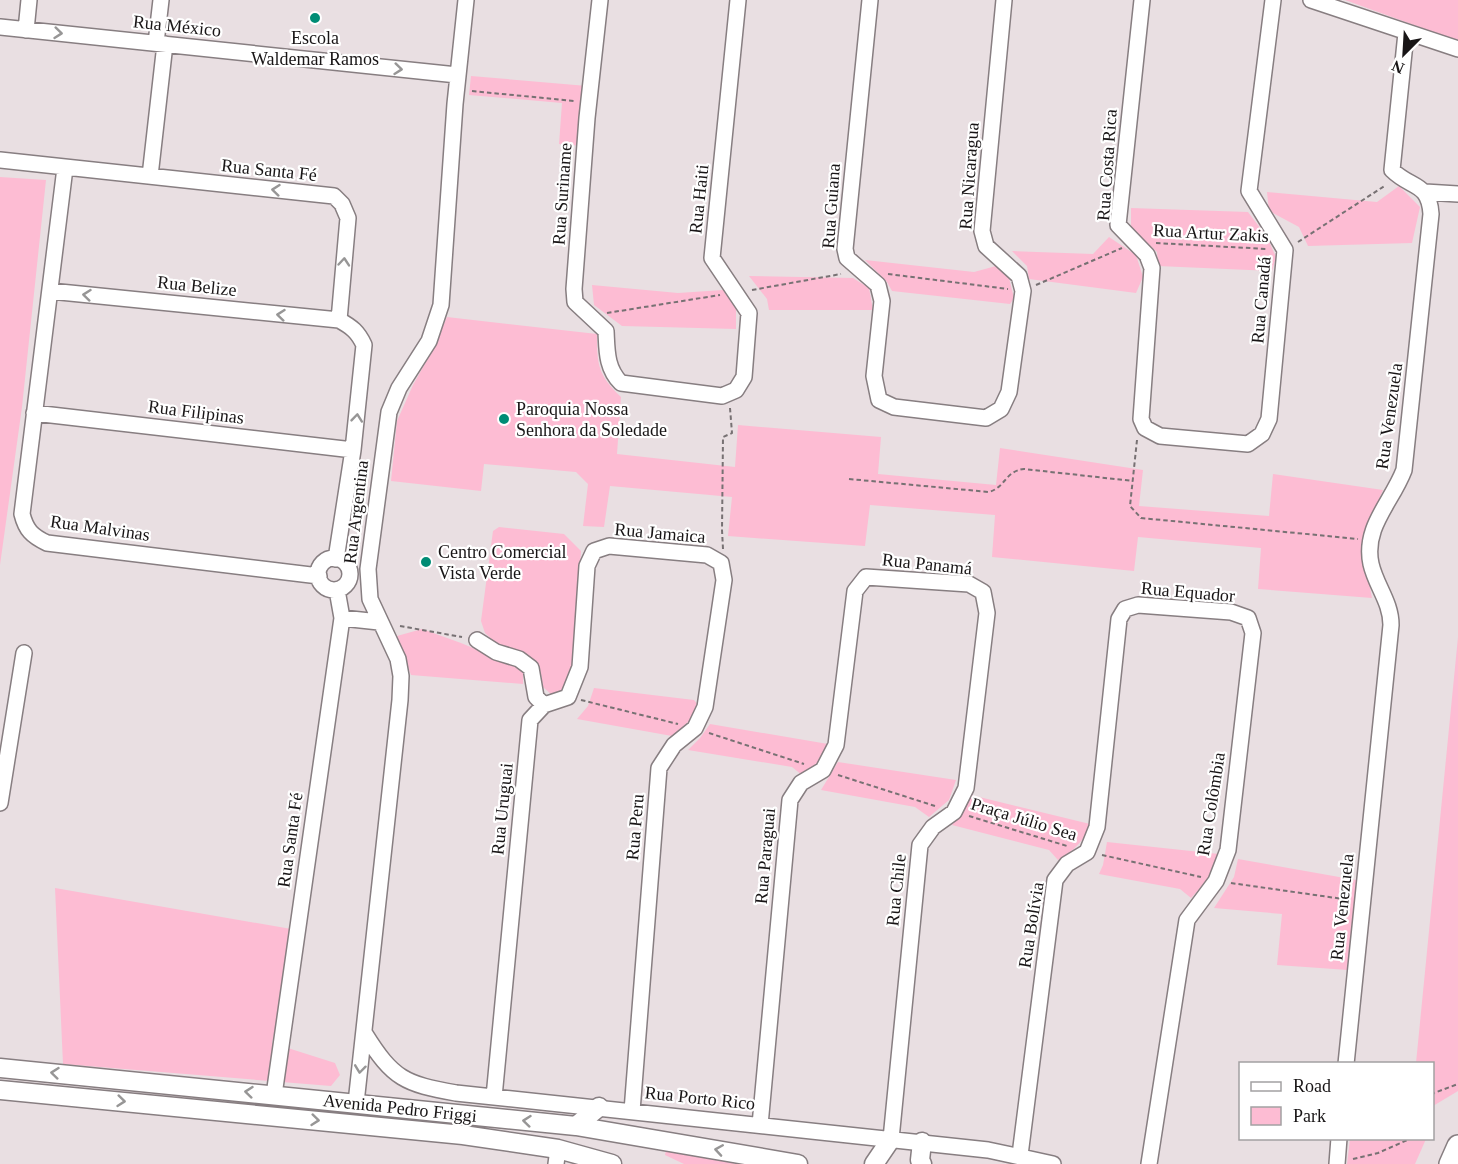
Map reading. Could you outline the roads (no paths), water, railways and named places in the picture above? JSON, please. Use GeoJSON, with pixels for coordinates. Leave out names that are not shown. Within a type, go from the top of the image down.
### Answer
{"type":"FeatureCollection","features":[{"type":"Feature","properties":{"kind":"highway"},"geometry":{"type":"LineString","coordinates":[[1450,1164],[1458,1146]]}},
{"type":"Feature","properties":{"kind":"main road","name":"Avenida Pedro Friggi"},"geometry":{"type":"LineString","coordinates":[[0,1068],[576,1126],[798,1164]]}},
{"type":"Feature","properties":{"kind":"main road","name":"Avenida Pedro Friggi"},"geometry":{"type":"LineString","coordinates":[[0,1090],[463,1135],[557,1157],[612,1164]]}},
{"type":"Feature","properties":{"kind":"main road"},"geometry":{"type":"LineString","coordinates":[[576,1126],[599,1107]]}},
{"type":"Feature","properties":{"kind":"main road"},"geometry":{"type":"LineString","coordinates":[[1440,1164],[1458,1137]]}},
{"type":"Feature","properties":{"kind":"main road"},"geometry":{"type":"LineString","coordinates":[[874,1164],[891,1139]]}},
{"type":"Feature","properties":{"kind":"main road"},"geometry":{"type":"LineString","coordinates":[[922,1142],[920,1160],[922,1164]]}},
{"type":"Feature","properties":{"kind":"street"},"geometry":{"type":"LineString","coordinates":[[26,30],[29,0]]}},
{"type":"Feature","properties":{"kind":"street"},"geometry":{"type":"LineString","coordinates":[[150,176],[161,44],[161,0]]}},
{"type":"Feature","properties":{"kind":"street","name":"Rua Argentina"},"geometry":{"type":"LineString","coordinates":[[356,1103],[400,700],[398,659],[370,599],[368,569],[389,412],[399,388],[429,341],[441,305],[457,82],[466,0]]}},
{"type":"Feature","properties":{"kind":"street","name":"Rua Suriname"},"geometry":{"type":"LineString","coordinates":[[600,0],[574,289],[575,302],[606,331],[608,365],[614,377]]}},
{"type":"Feature","properties":{"kind":"street","name":"Rua Haiti"},"geometry":{"type":"LineString","coordinates":[[614,377],[621,383],[722,396],[736,390],[744,377],[749,313],[712,258],[738,0]]}},
{"type":"Feature","properties":{"kind":"street","name":"Rua Guiana"},"geometry":{"type":"LineString","coordinates":[[870,0],[845,242],[847,258],[878,285],[882,301],[874,376],[879,400],[894,407],[986,418],[1001,409]]}},
{"type":"Feature","properties":{"kind":"street","name":"Rua Nicaragua"},"geometry":{"type":"LineString","coordinates":[[1001,409],[1008,392],[1023,291],[1019,276],[986,246],[982,231],[1004,0]]}},
{"type":"Feature","properties":{"kind":"street","name":"Rua Costa Rica"},"geometry":{"type":"LineString","coordinates":[[1142,0],[1118,225],[1147,255],[1152,268],[1142,420],[1145,428],[1160,436],[1248,444],[1262,434]]}},
{"type":"Feature","properties":{"kind":"street","name":"Rua Canadá"},"geometry":{"type":"LineString","coordinates":[[1262,434],[1269,419],[1285,250],[1249,191],[1273,0]]}},
{"type":"Feature","properties":{"kind":"street"},"geometry":{"type":"LineString","coordinates":[[1311,0],[1458,49]]}},
{"type":"Feature","properties":{"kind":"street","name":"Rua México"},"geometry":{"type":"LineString","coordinates":[[0,27],[161,44],[457,82]]}},
{"type":"Feature","properties":{"kind":"street"},"geometry":{"type":"LineString","coordinates":[[1406,33],[1392,170],[1398,177],[1425,192],[1458,194]]}},
{"type":"Feature","properties":{"kind":"street","name":"Rua Santa Fé"},"geometry":{"type":"LineString","coordinates":[[0,160],[334,196],[342,204],[348,218],[339,321]]}},
{"type":"Feature","properties":{"kind":"street","name":"Rua Malvinas"},"geometry":{"type":"LineString","coordinates":[[65,168],[22,514],[26,528],[33,536],[47,543],[319,576]]}},
{"type":"Feature","properties":{"kind":"street","name":"Rua Venezuela"},"geometry":{"type":"LineString","coordinates":[[1346,1062],[1391,625],[1390,608],[1371,564],[1370,540],[1378,517],[1399,483],[1406,456],[1431,214],[1430,202],[1425,192]]}},
{"type":"Feature","properties":{"kind":"street","name":"Rua Belize"},"geometry":{"type":"LineString","coordinates":[[50,291],[339,321]]}},
{"type":"Feature","properties":{"kind":"street"},"geometry":{"type":"LineString","coordinates":[[336,559],[353,450],[364,345],[359,334],[351,326],[339,321]]}},
{"type":"Feature","properties":{"kind":"street","name":"Rua Filipinas"},"geometry":{"type":"LineString","coordinates":[[34,413],[353,450]]}},
{"type":"Feature","properties":{"kind":"street","name":"Rua Jamaica"},"geometry":{"type":"LineString","coordinates":[[544,705],[568,697],[580,667],[587,566],[594,551],[609,546],[706,555],[720,563]]}},
{"type":"Feature","properties":{"kind":"street"},"geometry":{"type":"LineString","coordinates":[[336,559],[345,563],[350,572],[349,582],[337,590],[323,585],[319,576],[323,563],[336,559]]}},
{"type":"Feature","properties":{"kind":"street","name":"Rua Peru"},"geometry":{"type":"LineString","coordinates":[[632,1111],[659,768],[675,745],[695,728],[705,707],[724,580],[720,563]]}},
{"type":"Feature","properties":{"kind":"street"},"geometry":{"type":"LineString","coordinates":[[350,572],[368,569]]}},
{"type":"Feature","properties":{"kind":"street","name":"Rua Panamá"},"geometry":{"type":"LineString","coordinates":[[866,577],[969,584],[983,592]]}},
{"type":"Feature","properties":{"kind":"street","name":"Rua Paraguai"},"geometry":{"type":"LineString","coordinates":[[760,1125],[790,800],[801,783],[823,770],[836,745],[855,591],[866,577]]}},
{"type":"Feature","properties":{"kind":"street","name":"Rua Santa Fé"},"geometry":{"type":"LineString","coordinates":[[274,1095],[342,618],[337,590]]}},
{"type":"Feature","properties":{"kind":"street","name":"Rua Chile"},"geometry":{"type":"LineString","coordinates":[[891,1139],[920,845],[933,826],[954,812],[966,788],[987,613],[983,592]]}},
{"type":"Feature","properties":{"kind":"street","name":"Rua Equador"},"geometry":{"type":"LineString","coordinates":[[1087,852],[1097,827],[1119,619],[1125,609],[1138,605],[1232,612],[1248,618]]}},
{"type":"Feature","properties":{"kind":"street"},"geometry":{"type":"LineString","coordinates":[[342,618],[379,622]]}},
{"type":"Feature","properties":{"kind":"street","name":"Rua Colômbia"},"geometry":{"type":"LineString","coordinates":[[1149,1164],[1187,920],[1216,880],[1228,850],[1253,633],[1248,618]]}},
{"type":"Feature","properties":{"kind":"street"},"geometry":{"type":"LineString","coordinates":[[477,640],[496,652],[519,659],[531,668],[536,697],[544,705]]}},
{"type":"Feature","properties":{"kind":"street"},"geometry":{"type":"LineString","coordinates":[[0,803],[24,653]]}},
{"type":"Feature","properties":{"kind":"street","name":"Rua Uruguai"},"geometry":{"type":"LineString","coordinates":[[494,1097],[530,720],[544,705]]}},
{"type":"Feature","properties":{"kind":"street","name":"Rua Bolívia"},"geometry":{"type":"LineString","coordinates":[[1020,1155],[1055,880],[1067,864],[1087,852]]}},
{"type":"Feature","properties":{"kind":"street","name":"Rua Porto Rico"},"geometry":{"type":"LineString","coordinates":[[365,1034],[380,1059],[397,1075],[422,1087],[494,1097],[988,1149],[1053,1164]]}},
{"type":"Feature","properties":{"kind":"street"},"geometry":{"type":"LineString","coordinates":[[1337,1163],[1339,1140]]}},
{"type":"Feature","properties":{"kind":"place","name":"Escola Waldemar Ramos"},"geometry":{"type":"Point","coordinates":[315,18]}},
{"type":"Feature","properties":{"kind":"place","name":"Paroquia Nossa Senhora da Soledade"},"geometry":{"type":"Point","coordinates":[504,419]}},
{"type":"Feature","properties":{"kind":"place","name":"Centro Comercial Vista Verde"},"geometry":{"type":"Point","coordinates":[426,562]}}]}
